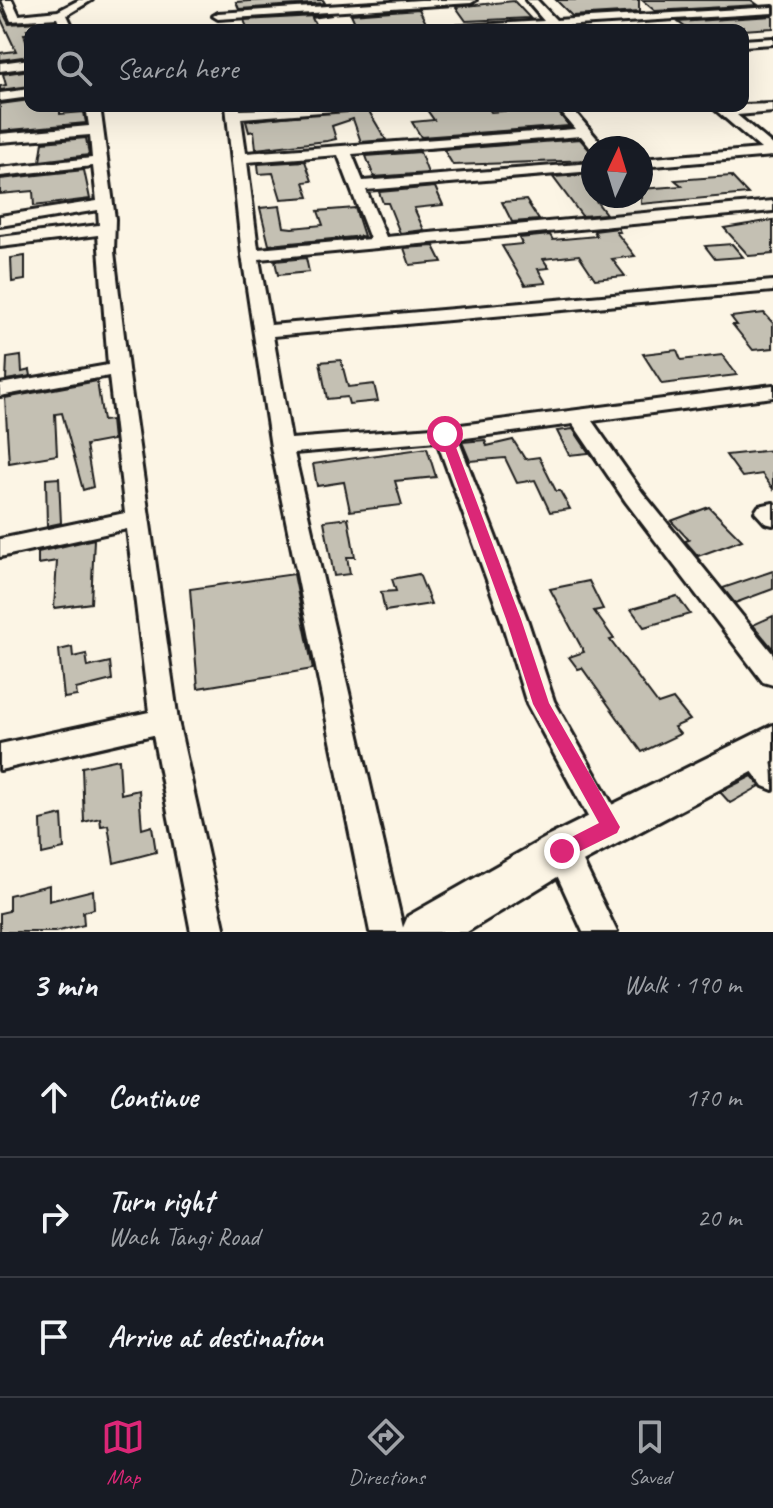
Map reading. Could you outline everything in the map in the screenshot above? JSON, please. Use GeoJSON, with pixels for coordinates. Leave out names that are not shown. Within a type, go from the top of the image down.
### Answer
{"type":"FeatureCollection","features":[{"type":"Feature","properties":{"kind":"main road"},"geometry":{"type":"LineString","coordinates":[[424,932],[562,851],[766,757]]}},
{"type":"Feature","properties":{"kind":"street"},"geometry":{"type":"LineString","coordinates":[[7,0],[15,19],[61,14],[87,0]]}},
{"type":"Feature","properties":{"kind":"street"},"geometry":{"type":"LineString","coordinates":[[218,16],[471,0]]}},
{"type":"Feature","properties":{"kind":"street"},"geometry":{"type":"LineString","coordinates":[[531,0],[554,24]]}},
{"type":"Feature","properties":{"kind":"street"},"geometry":{"type":"LineString","coordinates":[[215,2],[219,24]]}},
{"type":"Feature","properties":{"kind":"street"},"geometry":{"type":"LineString","coordinates":[[583,24],[773,10]]}},
{"type":"Feature","properties":{"kind":"street"},"geometry":{"type":"LineString","coordinates":[[61,14],[65,24]]}},
{"type":"Feature","properties":{"kind":"street"},"geometry":{"type":"LineString","coordinates":[[749,43],[773,41]]}},
{"type":"Feature","properties":{"kind":"street"},"geometry":{"type":"LineString","coordinates":[[0,67],[24,64]]}},
{"type":"Feature","properties":{"kind":"street"},"geometry":{"type":"LineString","coordinates":[[0,97],[24,94]]}},
{"type":"Feature","properties":{"kind":"street"},"geometry":{"type":"LineString","coordinates":[[749,108],[773,108]]}},
{"type":"Feature","properties":{"kind":"street"},"geometry":{"type":"LineString","coordinates":[[234,112],[250,255],[282,447],[387,932]]}},
{"type":"Feature","properties":{"kind":"street"},"geometry":{"type":"LineString","coordinates":[[568,112],[588,136]]}},
{"type":"Feature","properties":{"kind":"street"},"geometry":{"type":"LineString","coordinates":[[653,162],[773,152],[725,112]]}},
{"type":"Feature","properties":{"kind":"street"},"geometry":{"type":"LineString","coordinates":[[0,138],[94,118],[105,204],[106,252],[118,369],[164,721],[208,932]]}},
{"type":"Feature","properties":{"kind":"street"},"geometry":{"type":"LineString","coordinates":[[241,158],[585,132]]}},
{"type":"Feature","properties":{"kind":"street"},"geometry":{"type":"LineString","coordinates":[[343,150],[380,243]]}},
{"type":"Feature","properties":{"kind":"street"},"geometry":{"type":"LineString","coordinates":[[0,172],[100,161]]}},
{"type":"Feature","properties":{"kind":"street"},"geometry":{"type":"LineString","coordinates":[[357,186],[581,168]]}},
{"type":"Feature","properties":{"kind":"street"},"geometry":{"type":"LineString","coordinates":[[0,221],[105,204]]}},
{"type":"Feature","properties":{"kind":"street"},"geometry":{"type":"LineString","coordinates":[[250,255],[773,206]]}},
{"type":"Feature","properties":{"kind":"street"},"geometry":{"type":"LineString","coordinates":[[0,242],[107,229]]}},
{"type":"Feature","properties":{"kind":"street"},"geometry":{"type":"LineString","coordinates":[[264,331],[773,286]]}},
{"type":"Feature","properties":{"kind":"street"},"geometry":{"type":"LineString","coordinates":[[0,390],[118,369]]}},
{"type":"Feature","properties":{"kind":"street"},"geometry":{"type":"LineString","coordinates":[[282,447],[445,434],[773,391]]}},
{"type":"Feature","properties":{"kind":"street"},"geometry":{"type":"LineString","coordinates":[[578,416],[634,497],[773,674]]}},
{"type":"Feature","properties":{"kind":"street"},"geometry":{"type":"LineString","coordinates":[[445,434],[514,619],[541,704],[610,827]]}},
{"type":"Feature","properties":{"kind":"street"},"geometry":{"type":"LineString","coordinates":[[773,511],[767,512],[773,517]]}},
{"type":"Feature","properties":{"kind":"street"},"geometry":{"type":"LineString","coordinates":[[0,548],[137,519]]}},
{"type":"Feature","properties":{"kind":"street"},"geometry":{"type":"LineString","coordinates":[[0,757],[164,721]]}},
{"type":"Feature","properties":{"kind":"street"},"geometry":{"type":"LineString","coordinates":[[562,851],[600,932]]}},
{"type":"Feature","properties":{"kind":"building"},"geometry":{"type":"Polygon","coordinates":[[[323,0],[325,3],[239,9],[236,2],[323,0]]]}},
{"type":"Feature","properties":{"kind":"building"},"geometry":{"type":"Polygon","coordinates":[[[556,0],[639,0],[639,12],[572,16],[556,0]]]}},
{"type":"Feature","properties":{"kind":"building"},"geometry":{"type":"Polygon","coordinates":[[[642,0],[751,0],[758,5],[655,11],[642,0]]]}},
{"type":"Feature","properties":{"kind":"building"},"geometry":{"type":"Polygon","coordinates":[[[514,1],[530,18],[466,21],[456,7],[514,1]]]}},
{"type":"Feature","properties":{"kind":"building"},"geometry":{"type":"Polygon","coordinates":[[[0,7],[9,24],[53,21],[55,24],[24,24],[24,57],[0,60],[0,53],[16,51],[0,17],[0,7]]]}},
{"type":"Feature","properties":{"kind":"building"},"geometry":{"type":"Polygon","coordinates":[[[419,9],[426,23],[356,24],[351,14],[419,9]]]}},
{"type":"Feature","properties":{"kind":"building"},"geometry":{"type":"Polygon","coordinates":[[[332,15],[312,18],[315,24],[246,24],[244,20],[332,15]]]}},
{"type":"Feature","properties":{"kind":"building"},"geometry":{"type":"Polygon","coordinates":[[[773,16],[773,28],[749,30],[749,24],[678,22],[773,16]]]}},
{"type":"Feature","properties":{"kind":"building"},"geometry":{"type":"Polygon","coordinates":[[[24,71],[24,87],[0,90],[0,86],[6,85],[3,74],[24,71]]]}},
{"type":"Feature","properties":{"kind":"building"},"geometry":{"type":"Polygon","coordinates":[[[24,101],[24,112],[84,112],[86,123],[0,131],[0,104],[24,101]]]}},
{"type":"Feature","properties":{"kind":"building"},"geometry":{"type":"Polygon","coordinates":[[[330,112],[369,112],[386,140],[361,142],[353,119],[332,126],[336,139],[256,149],[254,131],[249,132],[246,121],[330,112]]]}},
{"type":"Feature","properties":{"kind":"building"},"geometry":{"type":"Polygon","coordinates":[[[428,112],[558,112],[569,126],[421,137],[412,122],[434,120],[428,112]]]}},
{"type":"Feature","properties":{"kind":"building"},"geometry":{"type":"Polygon","coordinates":[[[86,138],[89,155],[40,161],[43,142],[86,138]]]}},
{"type":"Feature","properties":{"kind":"building"},"geometry":{"type":"Polygon","coordinates":[[[580,139],[581,160],[453,165],[444,150],[580,139]]]}},
{"type":"Feature","properties":{"kind":"building"},"geometry":{"type":"Polygon","coordinates":[[[420,152],[428,173],[374,177],[366,156],[420,152]]]}},
{"type":"Feature","properties":{"kind":"building"},"geometry":{"type":"Polygon","coordinates":[[[305,161],[312,181],[304,182],[309,197],[281,199],[273,173],[259,174],[258,164],[305,161]]]}},
{"type":"Feature","properties":{"kind":"building"},"geometry":{"type":"Polygon","coordinates":[[[84,170],[90,199],[34,206],[33,191],[0,194],[0,179],[84,170]]]}},
{"type":"Feature","properties":{"kind":"building"},"geometry":{"type":"Polygon","coordinates":[[[581,175],[581,208],[601,208],[606,214],[582,216],[553,177],[581,175]]]}},
{"type":"Feature","properties":{"kind":"building"},"geometry":{"type":"Polygon","coordinates":[[[731,176],[748,194],[653,203],[653,188],[682,186],[675,180],[731,176]]]}},
{"type":"Feature","properties":{"kind":"building"},"geometry":{"type":"Polygon","coordinates":[[[435,187],[443,205],[414,208],[424,230],[400,233],[388,203],[383,203],[379,192],[435,187]]]}},
{"type":"Feature","properties":{"kind":"building"},"geometry":{"type":"Polygon","coordinates":[[[526,200],[539,220],[512,222],[502,202],[526,200]]]}},
{"type":"Feature","properties":{"kind":"building"},"geometry":{"type":"Polygon","coordinates":[[[280,206],[284,227],[292,228],[323,225],[318,211],[355,208],[364,236],[269,245],[260,208],[280,206]]]}},
{"type":"Feature","properties":{"kind":"building"},"geometry":{"type":"Polygon","coordinates":[[[773,220],[773,254],[749,256],[724,228],[773,220]]]}},
{"type":"Feature","properties":{"kind":"building"},"geometry":{"type":"Polygon","coordinates":[[[618,228],[620,232],[616,232],[635,256],[612,259],[625,276],[595,279],[579,255],[543,259],[549,268],[538,269],[546,283],[525,285],[502,246],[522,244],[519,238],[550,235],[553,240],[597,236],[594,231],[618,228]]]}},
{"type":"Feature","properties":{"kind":"building"},"geometry":{"type":"Polygon","coordinates":[[[732,244],[743,257],[715,259],[705,246],[732,244]]]}},
{"type":"Feature","properties":{"kind":"building"},"geometry":{"type":"Polygon","coordinates":[[[434,246],[442,262],[410,265],[404,248],[434,246]]]}},
{"type":"Feature","properties":{"kind":"building"},"geometry":{"type":"Polygon","coordinates":[[[25,256],[25,280],[12,282],[11,258],[25,256]]]}},
{"type":"Feature","properties":{"kind":"building"},"geometry":{"type":"Polygon","coordinates":[[[306,258],[309,272],[278,275],[275,261],[306,258]]]}},
{"type":"Feature","properties":{"kind":"building"},"geometry":{"type":"Polygon","coordinates":[[[764,313],[773,323],[773,348],[753,350],[733,325],[737,325],[731,317],[764,313]]]}},
{"type":"Feature","properties":{"kind":"building"},"geometry":{"type":"Polygon","coordinates":[[[677,350],[681,360],[722,355],[737,375],[662,384],[643,354],[677,350]]]}},
{"type":"Feature","properties":{"kind":"building"},"geometry":{"type":"Polygon","coordinates":[[[21,356],[22,372],[30,370],[31,376],[6,380],[7,358],[21,356]]]}},
{"type":"Feature","properties":{"kind":"building"},"geometry":{"type":"Polygon","coordinates":[[[341,360],[348,387],[374,384],[378,401],[349,404],[347,397],[327,399],[320,362],[341,360]]]}},
{"type":"Feature","properties":{"kind":"building"},"geometry":{"type":"Polygon","coordinates":[[[97,381],[103,421],[111,420],[113,440],[86,445],[93,487],[83,490],[62,413],[55,414],[57,455],[9,463],[5,398],[97,381]]]}},
{"type":"Feature","properties":{"kind":"building"},"geometry":{"type":"Polygon","coordinates":[[[573,429],[589,453],[569,455],[557,431],[573,429]]]}},
{"type":"Feature","properties":{"kind":"building"},"geometry":{"type":"Polygon","coordinates":[[[485,440],[487,446],[513,440],[525,459],[539,457],[556,491],[560,491],[570,509],[550,512],[535,480],[517,483],[505,458],[470,461],[462,442],[485,440]]]}},
{"type":"Feature","properties":{"kind":"building"},"geometry":{"type":"Polygon","coordinates":[[[427,448],[436,477],[395,481],[402,505],[350,511],[344,482],[317,486],[313,464],[427,448]]]}},
{"type":"Feature","properties":{"kind":"building"},"geometry":{"type":"Polygon","coordinates":[[[773,450],[773,489],[762,474],[742,477],[726,455],[773,450]]]}},
{"type":"Feature","properties":{"kind":"building"},"geometry":{"type":"Polygon","coordinates":[[[59,478],[61,523],[47,526],[46,479],[59,478]]]}},
{"type":"Feature","properties":{"kind":"building"},"geometry":{"type":"Polygon","coordinates":[[[709,507],[742,540],[698,556],[685,541],[689,540],[671,521],[709,507]]]}},
{"type":"Feature","properties":{"kind":"building"},"geometry":{"type":"Polygon","coordinates":[[[348,518],[355,557],[347,557],[350,574],[334,576],[324,521],[348,518]]]}},
{"type":"Feature","properties":{"kind":"building"},"geometry":{"type":"Polygon","coordinates":[[[94,539],[91,603],[54,608],[57,561],[38,564],[38,552],[94,539]]]}},
{"type":"Feature","properties":{"kind":"building"},"geometry":{"type":"Polygon","coordinates":[[[773,571],[773,589],[735,603],[723,588],[773,571]]]}},
{"type":"Feature","properties":{"kind":"building"},"geometry":{"type":"Polygon","coordinates":[[[294,574],[313,669],[198,688],[190,589],[294,574]]]}},
{"type":"Feature","properties":{"kind":"building"},"geometry":{"type":"Polygon","coordinates":[[[419,574],[431,604],[385,611],[381,592],[396,591],[392,579],[419,574]]]}},
{"type":"Feature","properties":{"kind":"building"},"geometry":{"type":"Polygon","coordinates":[[[589,581],[603,609],[594,611],[614,639],[610,640],[658,704],[673,699],[690,720],[674,727],[680,734],[642,752],[582,668],[578,669],[569,657],[584,652],[550,589],[589,581]]]}},
{"type":"Feature","properties":{"kind":"building"},"geometry":{"type":"Polygon","coordinates":[[[677,596],[690,614],[644,627],[631,609],[677,596]]]}},
{"type":"Feature","properties":{"kind":"building"},"geometry":{"type":"Polygon","coordinates":[[[773,616],[773,649],[753,625],[773,616]]]}},
{"type":"Feature","properties":{"kind":"building"},"geometry":{"type":"Polygon","coordinates":[[[72,647],[73,657],[86,654],[88,667],[110,662],[112,680],[76,689],[77,696],[64,698],[59,650],[72,647]]]}},
{"type":"Feature","properties":{"kind":"building"},"geometry":{"type":"Polygon","coordinates":[[[119,759],[121,794],[139,790],[142,829],[152,826],[156,852],[114,863],[108,825],[101,826],[100,818],[84,822],[82,767],[119,759]]]}},
{"type":"Feature","properties":{"kind":"building"},"geometry":{"type":"Polygon","coordinates":[[[752,776],[760,786],[730,803],[720,792],[752,776]]]}},
{"type":"Feature","properties":{"kind":"building"},"geometry":{"type":"Polygon","coordinates":[[[62,815],[64,849],[42,854],[41,820],[62,815]]]}},
{"type":"Feature","properties":{"kind":"building"},"geometry":{"type":"Polygon","coordinates":[[[49,885],[49,901],[93,890],[94,909],[83,912],[84,925],[55,932],[0,932],[0,913],[9,911],[9,895],[49,885]]]}},
{"type":"Feature","properties":{"kind":"route"},"geometry":{"type":"LineString","coordinates":[[445,434],[514,619],[541,704],[610,827],[562,851]]}}]}
